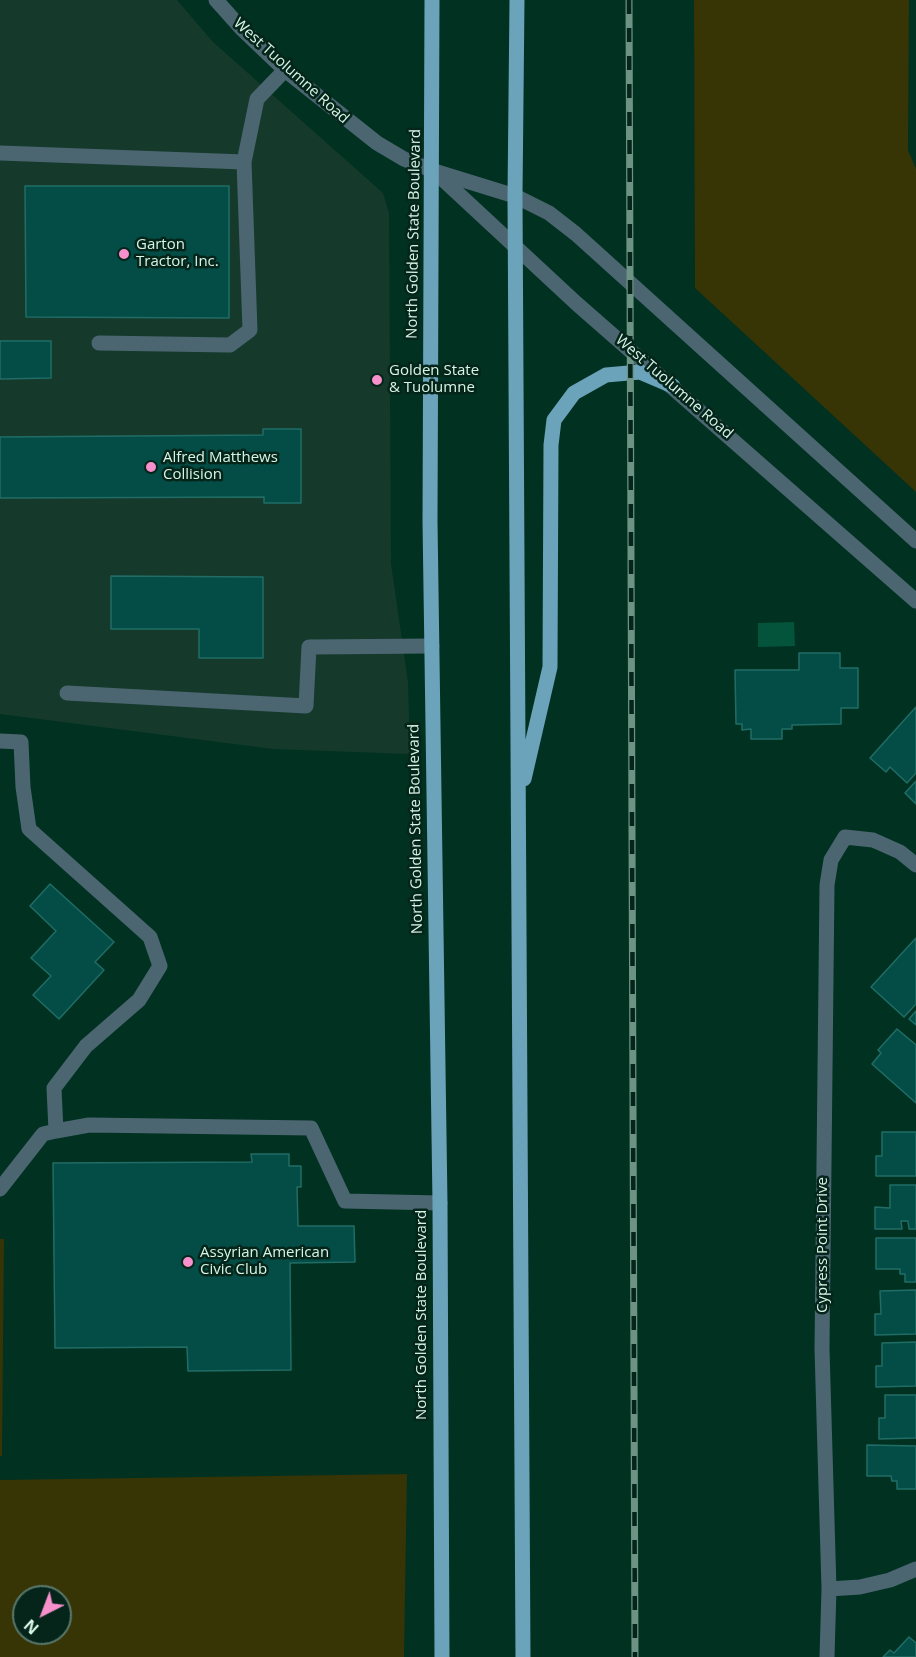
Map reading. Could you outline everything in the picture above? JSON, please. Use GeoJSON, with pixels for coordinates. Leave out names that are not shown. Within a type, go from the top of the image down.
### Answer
{"type":"FeatureCollection","features":[{"type":"Feature","properties":{"kind":"main road","name":"North Golden State Boulevard"},"geometry":{"type":"LineString","coordinates":[[432,0],[434,171],[430,392],[440,1203],[442,1657]]}},
{"type":"Feature","properties":{"kind":"main road"},"geometry":{"type":"LineString","coordinates":[[517,0],[515,247],[523,1657]]}},
{"type":"Feature","properties":{"kind":"main road"},"geometry":{"type":"LineString","coordinates":[[518,805],[550,667],[551,445],[554,420],[558,411],[574,393],[606,375],[640,372],[673,386]]}},
{"type":"Feature","properties":{"kind":"street","name":"West Tuolumne Road"},"geometry":{"type":"LineString","coordinates":[[216,0],[241,28],[285,69],[377,143],[404,159],[434,171],[515,195],[549,213],[576,234],[916,541]]}},
{"type":"Feature","properties":{"kind":"street"},"geometry":{"type":"LineString","coordinates":[[99,343],[230,345],[250,330],[244,162],[257,99],[285,69]]}},
{"type":"Feature","properties":{"kind":"street"},"geometry":{"type":"LineString","coordinates":[[0,153],[244,162]]}},
{"type":"Feature","properties":{"kind":"street","name":"West Tuolumne Road"},"geometry":{"type":"LineString","coordinates":[[434,171],[515,247],[916,601]]}},
{"type":"Feature","properties":{"kind":"street"},"geometry":{"type":"LineString","coordinates":[[67,693],[306,706],[309,647],[432,646]]}},
{"type":"Feature","properties":{"kind":"street"},"geometry":{"type":"LineString","coordinates":[[0,741],[21,742],[23,787],[29,829],[150,937],[160,966],[139,1000],[86,1046],[54,1088],[56,1131]]}},
{"type":"Feature","properties":{"kind":"street","name":"Cypress Point Drive"},"geometry":{"type":"LineString","coordinates":[[827,1657],[829,1589],[822,1349],[826,885],[831,860],[845,837],[873,840],[900,852],[916,865]]}},
{"type":"Feature","properties":{"kind":"street"},"geometry":{"type":"LineString","coordinates":[[0,1189],[44,1134],[56,1131],[89,1125],[312,1128],[345,1201],[440,1203]]}},
{"type":"Feature","properties":{"kind":"street"},"geometry":{"type":"LineString","coordinates":[[829,1589],[860,1587],[890,1580],[916,1569]]}},
{"type":"Feature","properties":{"kind":"shaded area"},"geometry":{"type":"Polygon","coordinates":[[[0,0],[177,0],[213,42],[383,193],[389,213],[391,564],[408,682],[410,754],[273,749],[0,714],[0,0]]]}},
{"type":"Feature","properties":{"kind":"shaded area"},"geometry":{"type":"Polygon","coordinates":[[[694,0],[909,0],[908,150],[916,169],[916,492],[695,288],[694,0]]]}},
{"type":"Feature","properties":{"kind":"shaded area"},"geometry":{"type":"Polygon","coordinates":[[[794,622],[795,646],[758,647],[758,623],[794,622]]]}},
{"type":"Feature","properties":{"kind":"shaded area"},"geometry":{"type":"Polygon","coordinates":[[[0,1239],[4,1239],[2,1456],[0,1456],[0,1239]]]}},
{"type":"Feature","properties":{"kind":"shaded area"},"geometry":{"type":"Polygon","coordinates":[[[407,1474],[404,1657],[0,1657],[0,1480],[407,1474]]]}},
{"type":"Feature","properties":{"kind":"building"},"geometry":{"type":"Polygon","coordinates":[[[25,186],[229,186],[229,318],[26,317],[25,186]]]}},
{"type":"Feature","properties":{"kind":"building"},"geometry":{"type":"Polygon","coordinates":[[[0,341],[51,341],[51,378],[0,379],[0,341]]]}},
{"type":"Feature","properties":{"kind":"building","name":"Alfred Matthews Collision"},"geometry":{"type":"Polygon","coordinates":[[[263,429],[301,429],[301,503],[264,503],[264,497],[0,498],[0,437],[263,435],[263,429]]]}},
{"type":"Feature","properties":{"kind":"building"},"geometry":{"type":"Polygon","coordinates":[[[111,576],[263,577],[263,658],[199,658],[199,629],[111,629],[111,576]]]}},
{"type":"Feature","properties":{"kind":"building"},"geometry":{"type":"Polygon","coordinates":[[[799,653],[840,653],[840,668],[858,668],[858,708],[841,708],[841,724],[792,725],[792,729],[782,729],[782,739],[751,739],[751,729],[742,730],[742,724],[736,724],[735,670],[799,670],[799,653]]]}},
{"type":"Feature","properties":{"kind":"building"},"geometry":{"type":"Polygon","coordinates":[[[916,707],[916,773],[907,783],[890,767],[886,772],[870,758],[916,707]]]}},
{"type":"Feature","properties":{"kind":"building"},"geometry":{"type":"Polygon","coordinates":[[[916,781],[916,804],[905,793],[916,781]]]}},
{"type":"Feature","properties":{"kind":"building"},"geometry":{"type":"Polygon","coordinates":[[[50,884],[114,942],[95,962],[104,970],[59,1019],[33,995],[51,976],[31,958],[56,931],[30,906],[50,884]]]}},
{"type":"Feature","properties":{"kind":"building"},"geometry":{"type":"Polygon","coordinates":[[[916,938],[916,1004],[904,1017],[871,987],[916,938]]]}},
{"type":"Feature","properties":{"kind":"building"},"geometry":{"type":"Polygon","coordinates":[[[916,1011],[916,1025],[909,1019],[916,1011]]]}},
{"type":"Feature","properties":{"kind":"building"},"geometry":{"type":"Polygon","coordinates":[[[897,1029],[916,1045],[916,1103],[872,1064],[881,1053],[878,1050],[897,1029]]]}},
{"type":"Feature","properties":{"kind":"building"},"geometry":{"type":"Polygon","coordinates":[[[882,1132],[916,1132],[916,1176],[876,1176],[876,1156],[882,1156],[882,1132]]]}},
{"type":"Feature","properties":{"kind":"building","name":"Assyrian American Civic Club"},"geometry":{"type":"Polygon","coordinates":[[[251,1154],[289,1154],[289,1166],[301,1166],[301,1187],[297,1187],[298,1226],[354,1226],[355,1262],[290,1263],[291,1370],[188,1371],[187,1347],[55,1348],[53,1163],[252,1162],[251,1154]]]}},
{"type":"Feature","properties":{"kind":"building"},"geometry":{"type":"Polygon","coordinates":[[[890,1185],[916,1185],[916,1229],[909,1229],[908,1221],[901,1221],[902,1229],[875,1229],[875,1207],[890,1208],[890,1185]]]}},
{"type":"Feature","properties":{"kind":"building"},"geometry":{"type":"Polygon","coordinates":[[[876,1238],[916,1238],[916,1282],[905,1282],[905,1274],[900,1274],[900,1269],[876,1269],[876,1238]]]}},
{"type":"Feature","properties":{"kind":"building"},"geometry":{"type":"Polygon","coordinates":[[[916,1290],[916,1334],[875,1335],[875,1314],[881,1314],[880,1291],[916,1290]]]}},
{"type":"Feature","properties":{"kind":"building"},"geometry":{"type":"Polygon","coordinates":[[[916,1342],[916,1386],[876,1387],[876,1366],[882,1366],[882,1343],[916,1342]]]}},
{"type":"Feature","properties":{"kind":"building"},"geometry":{"type":"Polygon","coordinates":[[[885,1395],[916,1395],[916,1438],[879,1439],[879,1418],[885,1418],[885,1395]]]}},
{"type":"Feature","properties":{"kind":"building"},"geometry":{"type":"Polygon","coordinates":[[[867,1445],[916,1446],[916,1489],[897,1489],[897,1481],[892,1481],[891,1476],[867,1476],[867,1445]]]}},
{"type":"Feature","properties":{"kind":"building"},"geometry":{"type":"Polygon","coordinates":[[[909,1637],[916,1643],[916,1657],[883,1657],[890,1650],[894,1653],[909,1637]]]}},
{"type":"Feature","properties":{"kind":"railway"},"geometry":{"type":"LineString","coordinates":[[629,0],[635,1657]]}},
{"type":"Feature","properties":{"kind":"place","name":"Garton Tractor, Inc."},"geometry":{"type":"Point","coordinates":[124,254]}},
{"type":"Feature","properties":{"kind":"place","name":"Golden State & Tuolumne"},"geometry":{"type":"Point","coordinates":[377,380]}},
{"type":"Feature","properties":{"kind":"place","name":"Alfred Matthews Collision"},"geometry":{"type":"Point","coordinates":[151,467]}},
{"type":"Feature","properties":{"kind":"place","name":"Assyrian American Civic Club"},"geometry":{"type":"Point","coordinates":[188,1262]}}]}
